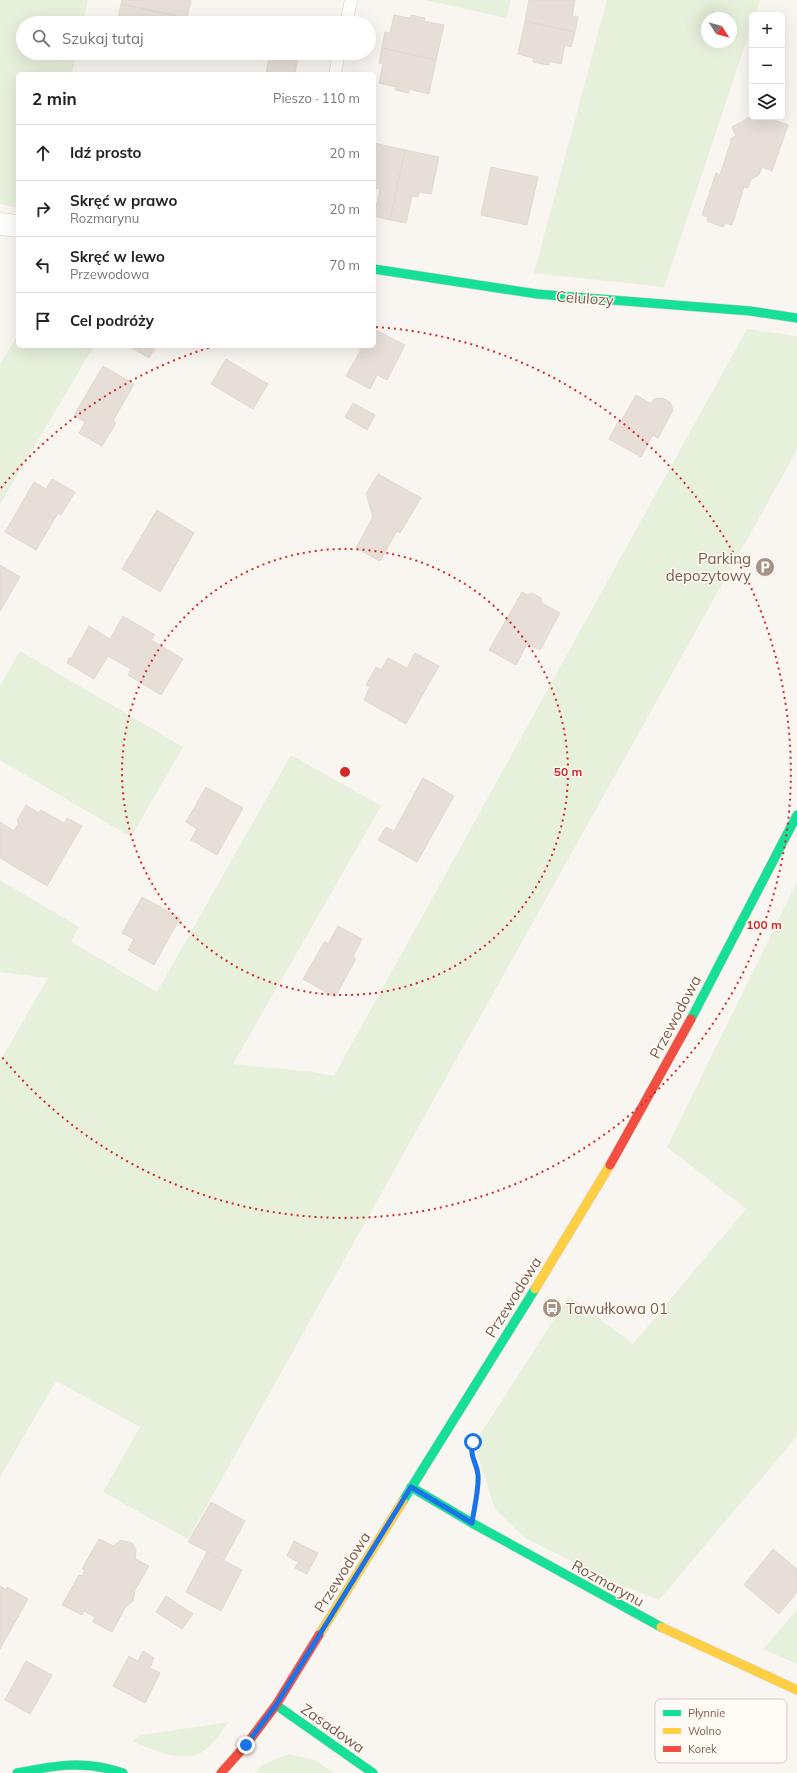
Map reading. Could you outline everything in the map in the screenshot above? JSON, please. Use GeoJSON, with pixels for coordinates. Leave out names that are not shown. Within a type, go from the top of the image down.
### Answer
{"type":"FeatureCollection","features":[{"type":"Feature","properties":{"kind":"street"},"geometry":{"type":"LineString","coordinates":[[0,224],[16,226]]}},
{"type":"Feature","properties":{"kind":"street","name":"Celulozy"},"geometry":{"type":"LineString","coordinates":[[376,269],[537,294],[750,311],[797,318]]}},
{"type":"Feature","properties":{"kind":"street","name":"Przewodowa"},"geometry":{"type":"LineString","coordinates":[[221,1773],[246,1745],[276,1705],[545,1274],[609,1167],[655,1084],[797,815]]}},
{"type":"Feature","properties":{"kind":"street","name":"Rozmarynu"},"geometry":{"type":"LineString","coordinates":[[411,1487],[472,1523],[669,1632],[797,1690]]}},
{"type":"Feature","properties":{"kind":"street","name":"Zasadowa"},"geometry":{"type":"LineString","coordinates":[[276,1705],[373,1773]]}},
{"type":"Feature","properties":{"kind":"street"},"geometry":{"type":"LineString","coordinates":[[17,1773],[55,1765],[84,1763],[107,1767],[123,1773]]}},
{"type":"Feature","properties":{"kind":"lane"},"geometry":{"type":"LineString","coordinates":[[348,16],[351,0]]}},
{"type":"Feature","properties":{"kind":"lane"},"geometry":{"type":"LineString","coordinates":[[335,72],[338,60]]}},
{"type":"Feature","properties":{"kind":"path"},"geometry":{"type":"LineString","coordinates":[[472,1523],[478,1484],[478,1474],[471,1456],[471,1449],[477,1436]]}},
{"type":"Feature","properties":{"kind":"green space"},"geometry":{"type":"Polygon","coordinates":[[[0,0],[88,0],[85,16],[16,16],[16,60],[75,60],[72,72],[16,72],[16,208],[0,204],[0,0]]]}},
{"type":"Feature","properties":{"kind":"green space"},"geometry":{"type":"Polygon","coordinates":[[[425,0],[511,0],[506,18],[425,0]]]}},
{"type":"Feature","properties":{"kind":"green space"},"geometry":{"type":"Polygon","coordinates":[[[607,0],[760,0],[756,12],[749,12],[749,33],[664,287],[534,273],[607,0]]]}},
{"type":"Feature","properties":{"kind":"green space"},"geometry":{"type":"Polygon","coordinates":[[[747,329],[797,336],[797,450],[188,1539],[103,1492],[140,1427],[56,1381],[0,1477],[0,1061],[48,978],[0,972],[0,880],[79,927],[71,942],[157,992],[291,755],[381,806],[233,1064],[314,1072],[334,1076],[747,329]]]}},
{"type":"Feature","properties":{"kind":"green space"},"geometry":{"type":"Polygon","coordinates":[[[16,337],[16,348],[93,348],[0,504],[0,364],[16,337]]]}},
{"type":"Feature","properties":{"kind":"green space"},"geometry":{"type":"Polygon","coordinates":[[[20,651],[183,747],[131,837],[0,760],[0,686],[20,651]]]}},
{"type":"Feature","properties":{"kind":"green space"},"geometry":{"type":"Polygon","coordinates":[[[797,882],[797,1436],[659,1600],[609,1580],[525,1538],[495,1509],[474,1444],[569,1296],[633,1344],[746,1209],[667,1147],[797,882]]]}},
{"type":"Feature","properties":{"kind":"green space"},"geometry":{"type":"Polygon","coordinates":[[[797,1610],[797,1664],[763,1649],[797,1610]]]}},
{"type":"Feature","properties":{"kind":"green space"},"geometry":{"type":"Polygon","coordinates":[[[229,1722],[207,1748],[199,1754],[191,1756],[182,1757],[165,1754],[132,1741],[142,1735],[229,1722]]]}},
{"type":"Feature","properties":{"kind":"green space"},"geometry":{"type":"Polygon","coordinates":[[[289,1754],[315,1760],[333,1773],[255,1773],[262,1765],[289,1754]]]}},
{"type":"Feature","properties":{"kind":"building"},"geometry":{"type":"Polygon","coordinates":[[[122,0],[191,1],[187,16],[178,16],[121,4],[122,0]]]}},
{"type":"Feature","properties":{"kind":"building"},"geometry":{"type":"Polygon","coordinates":[[[529,0],[575,0],[572,16],[578,17],[575,32],[525,21],[529,0]]]}},
{"type":"Feature","properties":{"kind":"building"},"geometry":{"type":"Polygon","coordinates":[[[121,4],[178,16],[118,16],[121,4]]]}},
{"type":"Feature","properties":{"kind":"building"},"geometry":{"type":"Polygon","coordinates":[[[394,15],[410,18],[411,15],[425,18],[424,21],[444,25],[436,60],[382,48],[385,32],[390,33],[394,15]]]}},
{"type":"Feature","properties":{"kind":"building"},"geometry":{"type":"Polygon","coordinates":[[[525,21],[575,32],[571,47],[565,45],[561,64],[549,61],[549,65],[533,62],[534,58],[518,54],[525,21]]]}},
{"type":"Feature","properties":{"kind":"building"},"geometry":{"type":"Polygon","coordinates":[[[382,48],[436,60],[429,94],[409,89],[409,93],[395,90],[395,87],[379,83],[383,64],[379,63],[382,48]]]}},
{"type":"Feature","properties":{"kind":"building"},"geometry":{"type":"Polygon","coordinates":[[[269,60],[298,60],[295,72],[266,72],[269,60]]]}},
{"type":"Feature","properties":{"kind":"building"},"geometry":{"type":"Polygon","coordinates":[[[749,118],[749,120],[774,120],[788,125],[772,171],[762,167],[759,175],[751,179],[748,188],[744,187],[732,225],[725,223],[723,227],[707,221],[708,217],[702,215],[716,173],[720,175],[731,141],[730,139],[736,136],[732,127],[749,118]]]}},
{"type":"Feature","properties":{"kind":"building"},"geometry":{"type":"Polygon","coordinates":[[[376,143],[405,150],[390,220],[376,216],[376,207],[380,189],[376,188],[376,143]]]}},
{"type":"Feature","properties":{"kind":"building"},"geometry":{"type":"Polygon","coordinates":[[[405,150],[439,157],[431,194],[419,192],[418,197],[412,196],[406,223],[390,220],[405,150]]]}},
{"type":"Feature","properties":{"kind":"building"},"geometry":{"type":"Polygon","coordinates":[[[491,167],[538,177],[527,225],[481,215],[491,167]]]}},
{"type":"Feature","properties":{"kind":"building"},"geometry":{"type":"Polygon","coordinates":[[[376,330],[405,345],[387,380],[377,375],[370,389],[346,376],[362,348],[376,348],[376,330]]]}},
{"type":"Feature","properties":{"kind":"building"},"geometry":{"type":"Polygon","coordinates":[[[132,348],[155,348],[149,358],[132,348]]]}},
{"type":"Feature","properties":{"kind":"building"},"geometry":{"type":"Polygon","coordinates":[[[226,359],[268,384],[253,409],[211,384],[226,359]]]}},
{"type":"Feature","properties":{"kind":"building"},"geometry":{"type":"Polygon","coordinates":[[[103,366],[134,384],[113,421],[116,423],[102,446],[79,433],[85,422],[74,415],[103,366]]]}},
{"type":"Feature","properties":{"kind":"building"},"geometry":{"type":"Polygon","coordinates":[[[636,395],[651,404],[654,399],[662,398],[670,402],[673,410],[658,438],[653,435],[641,457],[609,439],[618,422],[620,423],[636,395]]]}},
{"type":"Feature","properties":{"kind":"building"},"geometry":{"type":"Polygon","coordinates":[[[353,403],[375,415],[367,430],[345,417],[353,403]]]}},
{"type":"Feature","properties":{"kind":"building"},"geometry":{"type":"Polygon","coordinates":[[[378,474],[421,498],[400,533],[397,531],[380,561],[356,548],[373,517],[366,494],[378,474]]]}},
{"type":"Feature","properties":{"kind":"building"},"geometry":{"type":"Polygon","coordinates":[[[52,479],[75,492],[61,515],[58,513],[36,550],[5,532],[34,482],[46,489],[52,479]]]}},
{"type":"Feature","properties":{"kind":"building"},"geometry":{"type":"Polygon","coordinates":[[[157,510],[194,533],[160,592],[122,569],[157,510]]]}},
{"type":"Feature","properties":{"kind":"building"},"geometry":{"type":"Polygon","coordinates":[[[0,565],[20,577],[0,611],[0,565]]]}},
{"type":"Feature","properties":{"kind":"building"},"geometry":{"type":"Polygon","coordinates":[[[522,592],[527,595],[532,593],[541,598],[542,603],[560,613],[540,650],[527,644],[516,665],[489,650],[522,592]]]}},
{"type":"Feature","properties":{"kind":"building"},"geometry":{"type":"Polygon","coordinates":[[[123,616],[155,635],[151,640],[183,659],[161,695],[128,675],[131,669],[108,656],[94,679],[67,663],[69,658],[71,659],[89,626],[110,639],[123,616]]]}},
{"type":"Feature","properties":{"kind":"building"},"geometry":{"type":"Polygon","coordinates":[[[415,653],[439,666],[406,724],[364,700],[370,687],[366,685],[376,667],[381,670],[388,658],[407,668],[415,653]]]}},
{"type":"Feature","properties":{"kind":"building"},"geometry":{"type":"Polygon","coordinates":[[[423,778],[454,796],[417,862],[378,840],[386,827],[394,831],[423,778]]]}},
{"type":"Feature","properties":{"kind":"building"},"geometry":{"type":"Polygon","coordinates":[[[206,787],[243,808],[217,855],[191,840],[197,829],[186,822],[206,787]]]}},
{"type":"Feature","properties":{"kind":"building"},"geometry":{"type":"Polygon","coordinates":[[[26,805],[39,813],[41,810],[64,823],[67,818],[82,826],[47,886],[0,858],[0,822],[14,831],[19,822],[17,821],[26,805]]]}},
{"type":"Feature","properties":{"kind":"building"},"geometry":{"type":"Polygon","coordinates":[[[142,897],[180,918],[154,965],[128,950],[134,939],[122,933],[142,897]]]}},
{"type":"Feature","properties":{"kind":"building"},"geometry":{"type":"Polygon","coordinates":[[[338,926],[362,939],[353,957],[356,959],[335,997],[303,979],[325,941],[328,944],[338,926]]]}},
{"type":"Feature","properties":{"kind":"building"},"geometry":{"type":"Polygon","coordinates":[[[211,1502],[245,1521],[224,1560],[188,1542],[211,1502]]]}},
{"type":"Feature","properties":{"kind":"building"},"geometry":{"type":"Polygon","coordinates":[[[99,1539],[113,1546],[121,1540],[132,1543],[136,1550],[135,1559],[149,1566],[135,1590],[133,1601],[125,1608],[112,1632],[93,1622],[95,1617],[84,1611],[82,1615],[62,1605],[79,1575],[82,1576],[85,1570],[82,1569],[99,1539]]]}},
{"type":"Feature","properties":{"kind":"building"},"geometry":{"type":"Polygon","coordinates":[[[294,1541],[318,1553],[307,1574],[295,1568],[298,1562],[287,1556],[294,1541]]]}},
{"type":"Feature","properties":{"kind":"building"},"geometry":{"type":"Polygon","coordinates":[[[773,1549],[797,1569],[797,1592],[779,1614],[744,1585],[773,1549]]]}},
{"type":"Feature","properties":{"kind":"building"},"geometry":{"type":"Polygon","coordinates":[[[207,1552],[242,1570],[221,1611],[186,1592],[207,1552]]]}},
{"type":"Feature","properties":{"kind":"building"},"geometry":{"type":"Polygon","coordinates":[[[0,1586],[6,1590],[7,1587],[28,1599],[0,1649],[0,1586]]]}},
{"type":"Feature","properties":{"kind":"building"},"geometry":{"type":"Polygon","coordinates":[[[166,1596],[193,1614],[182,1629],[156,1612],[166,1596]]]}},
{"type":"Feature","properties":{"kind":"building"},"geometry":{"type":"Polygon","coordinates":[[[143,1651],[154,1658],[150,1668],[160,1673],[145,1703],[113,1686],[129,1656],[138,1661],[143,1651]]]}},
{"type":"Feature","properties":{"kind":"building"},"geometry":{"type":"Polygon","coordinates":[[[26,1661],[52,1675],[30,1714],[5,1700],[26,1661]]]}},
{"type":"Feature","properties":{"kind":"traffic: fast"},"geometry":{"type":"LineString","coordinates":[[376,269],[537,294],[750,311],[797,318]]}},
{"type":"Feature","properties":{"kind":"traffic: fast"},"geometry":{"type":"LineString","coordinates":[[691,1019],[797,815]]}},
{"type":"Feature","properties":{"kind":"traffic: fast"},"geometry":{"type":"LineString","coordinates":[[403,1501],[535,1289]]}},
{"type":"Feature","properties":{"kind":"traffic: fast"},"geometry":{"type":"LineString","coordinates":[[411,1487],[472,1523],[661,1627]]}},
{"type":"Feature","properties":{"kind":"traffic: fast"},"geometry":{"type":"LineString","coordinates":[[276,1705],[373,1773]]}},
{"type":"Feature","properties":{"kind":"traffic: fast"},"geometry":{"type":"LineString","coordinates":[[17,1773],[70,1765],[96,1766],[123,1773]]}},
{"type":"Feature","properties":{"kind":"traffic: slow"},"geometry":{"type":"LineString","coordinates":[[535,1289],[610,1165]]}},
{"type":"Feature","properties":{"kind":"traffic: slow"},"geometry":{"type":"LineString","coordinates":[[319,1635],[403,1501]]}},
{"type":"Feature","properties":{"kind":"traffic: slow"},"geometry":{"type":"LineString","coordinates":[[661,1627],[797,1690]]}},
{"type":"Feature","properties":{"kind":"traffic: jam"},"geometry":{"type":"LineString","coordinates":[[610,1165],[691,1019]]}},
{"type":"Feature","properties":{"kind":"traffic: jam"},"geometry":{"type":"LineString","coordinates":[[221,1773],[246,1745],[276,1705],[319,1635]]}},
{"type":"Feature","properties":{"kind":"place","name":"Parking depozytowy"},"geometry":{"type":"Point","coordinates":[765,567]}},
{"type":"Feature","properties":{"kind":"place","name":"Tawułkowa 01"},"geometry":{"type":"Point","coordinates":[552,1308]}},
{"type":"Feature","properties":{"kind":"route"},"geometry":{"type":"LineString","coordinates":[[246,1745],[276,1705],[411,1487],[472,1523],[478,1488],[478,1474],[471,1456],[473,1442]]}}]}
